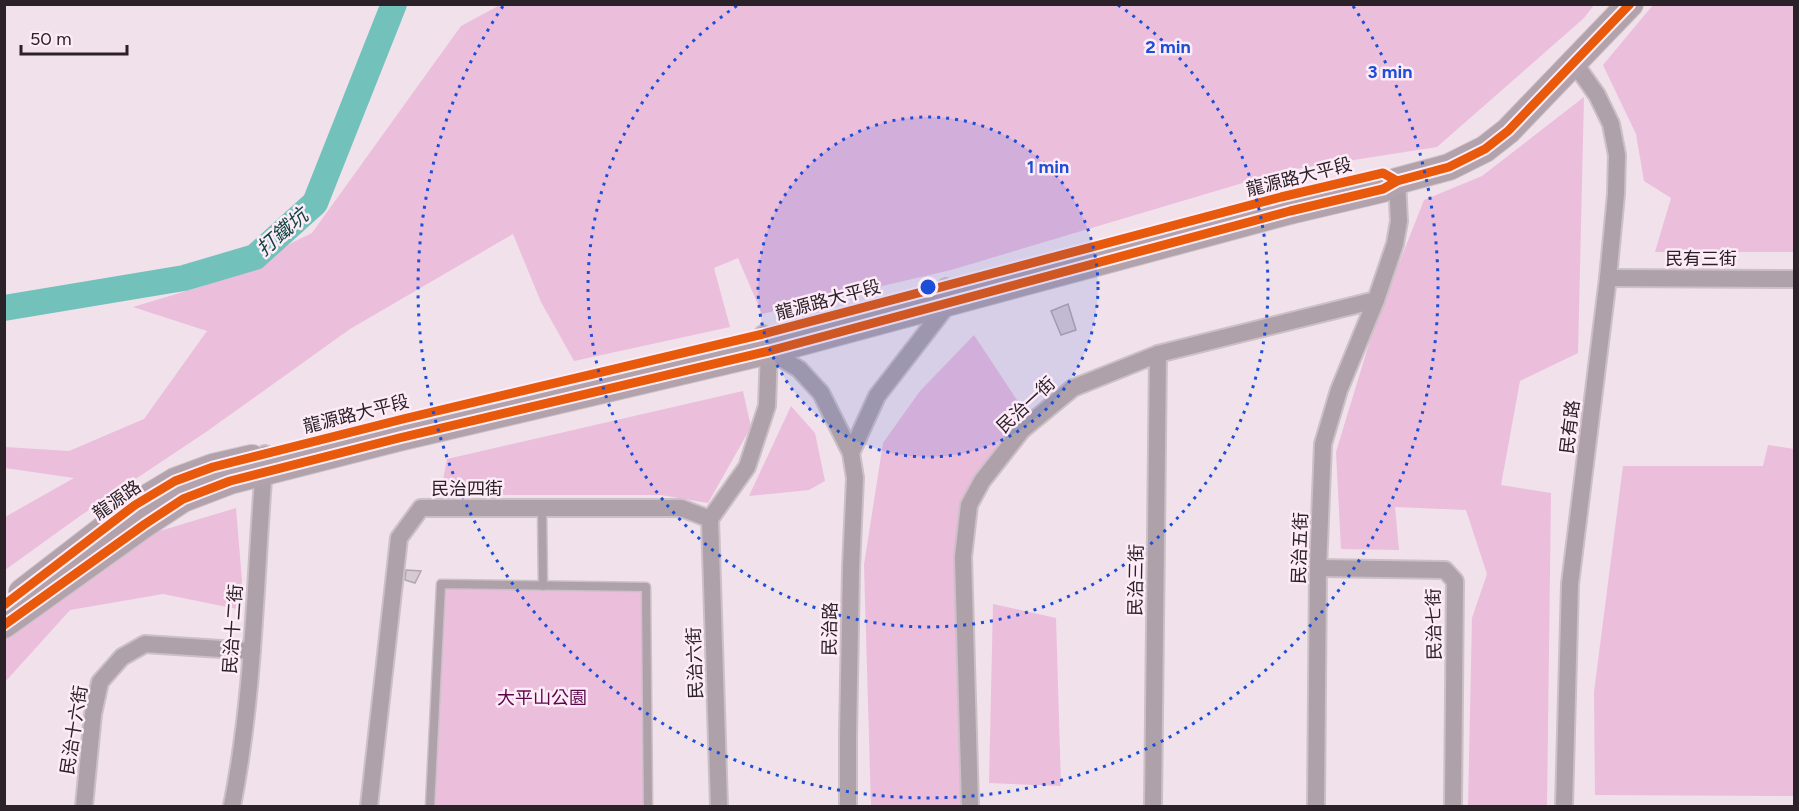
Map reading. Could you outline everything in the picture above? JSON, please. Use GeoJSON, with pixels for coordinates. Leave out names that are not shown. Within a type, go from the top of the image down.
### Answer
{"type":"FeatureCollection","features":[{"type":"Feature","properties":{"kind":"main road","name":"龍源路大平段"},"geometry":{"type":"LineString","coordinates":[[264,463],[403,419],[766,343],[947,295],[1281,197],[1383,173],[1397,181],[1449,167],[1485,149],[1508,131],[1575,64],[1630,4]]}},
{"type":"Feature","properties":{"kind":"main road","name":"龍源路"},"geometry":{"type":"LineString","coordinates":[[4,605],[135,505],[175,481],[213,467],[264,463]]}},
{"type":"Feature","properties":{"kind":"main road","name":"龍源路"},"geometry":{"type":"LineString","coordinates":[[4,626],[145,524],[183,500],[230,481],[264,463]]}},
{"type":"Feature","properties":{"kind":"street","name":"民有路"},"geometry":{"type":"LineString","coordinates":[[1564,807],[1570,584],[1608,278],[1616,194],[1617,155],[1611,124],[1597,95],[1575,64]]}},
{"type":"Feature","properties":{"kind":"street"},"geometry":{"type":"LineString","coordinates":[[1376,300],[1395,244],[1399,221],[1397,181]]}},
{"type":"Feature","properties":{"kind":"street","name":"民有三街"},"geometry":{"type":"LineString","coordinates":[[1608,278],[1794,279]]}},
{"type":"Feature","properties":{"kind":"street"},"geometry":{"type":"LineString","coordinates":[[851,453],[877,396],[947,295]]}},
{"type":"Feature","properties":{"kind":"street","name":"民治一街"},"geometry":{"type":"LineString","coordinates":[[970,807],[963,557],[969,505],[982,481],[1022,430],[1072,388],[1158,354],[1376,300]]}},
{"type":"Feature","properties":{"kind":"street","name":"民治五街"},"geometry":{"type":"LineString","coordinates":[[1316,807],[1318,568],[1323,444],[1339,390],[1376,300]]}},
{"type":"Feature","properties":{"kind":"street"},"geometry":{"type":"LineString","coordinates":[[766,343],[799,369],[821,393],[851,453]]}},
{"type":"Feature","properties":{"kind":"street"},"geometry":{"type":"LineString","coordinates":[[710,519],[747,467],[767,406],[766,343]]}},
{"type":"Feature","properties":{"kind":"street","name":"民治三街"},"geometry":{"type":"LineString","coordinates":[[1153,807],[1158,354]]}},
{"type":"Feature","properties":{"kind":"street","name":"民治路"},"geometry":{"type":"LineString","coordinates":[[848,807],[850,613],[855,478],[851,453]]}},
{"type":"Feature","properties":{"kind":"street","name":"民治十二街"},"geometry":{"type":"LineString","coordinates":[[232,807],[239,770],[252,651],[264,463]]}},
{"type":"Feature","properties":{"kind":"street","name":"民治四街"},"geometry":{"type":"LineString","coordinates":[[369,807],[399,538],[421,508],[681,508],[710,519]]}},
{"type":"Feature","properties":{"kind":"street","name":"民治六街"},"geometry":{"type":"LineString","coordinates":[[710,519],[719,807]]}},
{"type":"Feature","properties":{"kind":"street","name":"民治七街"},"geometry":{"type":"LineString","coordinates":[[1318,568],[1445,570],[1455,581],[1453,807]]}},
{"type":"Feature","properties":{"kind":"street","name":"民治十六街"},"geometry":{"type":"LineString","coordinates":[[84,807],[93,714],[100,682],[122,657],[145,644],[252,651]]}},
{"type":"Feature","properties":{"kind":"lane"},"geometry":{"type":"LineString","coordinates":[[542,508],[543,586]]}},
{"type":"Feature","properties":{"kind":"lane"},"geometry":{"type":"LineString","coordinates":[[430,807],[441,584],[646,587],[648,807]]}},
{"type":"Feature","properties":{"kind":"green space"},"geometry":{"type":"Polygon","coordinates":[[[500,5],[1594,5],[1584,18],[1437,147],[1283,171],[951,270],[762,314],[738,258],[714,268],[730,327],[574,361],[541,302],[513,234],[350,329],[206,432],[80,516],[5,570],[5,517],[74,478],[5,468],[5,447],[69,451],[144,419],[207,331],[133,307],[203,286],[312,233],[461,26],[500,5]]]}},
{"type":"Feature","properties":{"kind":"green space"},"geometry":{"type":"Polygon","coordinates":[[[1653,5],[1794,5],[1794,252],[1655,252],[1671,198],[1644,181],[1636,134],[1603,65],[1653,5]]]}},
{"type":"Feature","properties":{"kind":"green space"},"geometry":{"type":"Polygon","coordinates":[[[1584,97],[1578,353],[1520,381],[1501,485],[1551,493],[1547,806],[1468,806],[1472,618],[1487,574],[1466,510],[1395,507],[1399,550],[1341,549],[1336,452],[1375,324],[1424,200],[1482,176],[1584,97]]]}},
{"type":"Feature","properties":{"kind":"green space"},"geometry":{"type":"Polygon","coordinates":[[[974,335],[1027,415],[971,493],[964,806],[871,806],[864,565],[883,443],[920,391],[974,335]]]}},
{"type":"Feature","properties":{"kind":"green space"},"geometry":{"type":"Polygon","coordinates":[[[743,391],[751,427],[708,503],[661,495],[440,495],[447,459],[743,391]]]}},
{"type":"Feature","properties":{"kind":"green space"},"geometry":{"type":"Polygon","coordinates":[[[791,406],[815,433],[825,481],[809,490],[749,496],[791,406]]]}},
{"type":"Feature","properties":{"kind":"green space"},"geometry":{"type":"Polygon","coordinates":[[[1768,445],[1794,449],[1794,796],[1595,795],[1594,692],[1623,466],[1763,466],[1768,445]]]}},
{"type":"Feature","properties":{"kind":"green space"},"geometry":{"type":"Polygon","coordinates":[[[236,508],[242,581],[237,609],[163,594],[70,610],[5,682],[5,630],[120,543],[236,508]]]}},
{"type":"Feature","properties":{"kind":"green space","name":"大平山公園"},"geometry":{"type":"Polygon","coordinates":[[[445,588],[643,590],[643,806],[435,806],[445,588]]]}},
{"type":"Feature","properties":{"kind":"green space"},"geometry":{"type":"Polygon","coordinates":[[[993,604],[1056,618],[1061,786],[989,783],[993,604]]]}},
{"type":"Feature","properties":{"kind":"building"},"geometry":{"type":"Polygon","coordinates":[[[1068,304],[1076,330],[1061,335],[1051,311],[1068,304]]]}},
{"type":"Feature","properties":{"kind":"building"},"geometry":{"type":"Polygon","coordinates":[[[406,570],[421,571],[415,583],[405,580],[406,570]]]}},
{"type":"Feature","properties":{"kind":"waterway","name":"打鐵坑"},"geometry":{"type":"LineString","coordinates":[[4,308],[184,278],[255,257],[315,203],[394,4]]}},
{"type":"Feature","properties":{"kind":"cycle path"},"geometry":{"type":"LineString","coordinates":[[4,625],[183,499],[230,481],[399,438],[769,351],[1290,211],[1383,189],[1397,181],[1449,167],[1485,149],[1508,131],[1630,4]]}},
{"type":"Feature","properties":{"kind":"cycle path"},"geometry":{"type":"LineString","coordinates":[[4,605],[135,505],[175,481],[213,467],[403,419],[763,334],[1281,197],[1383,173],[1397,181]]}}]}
